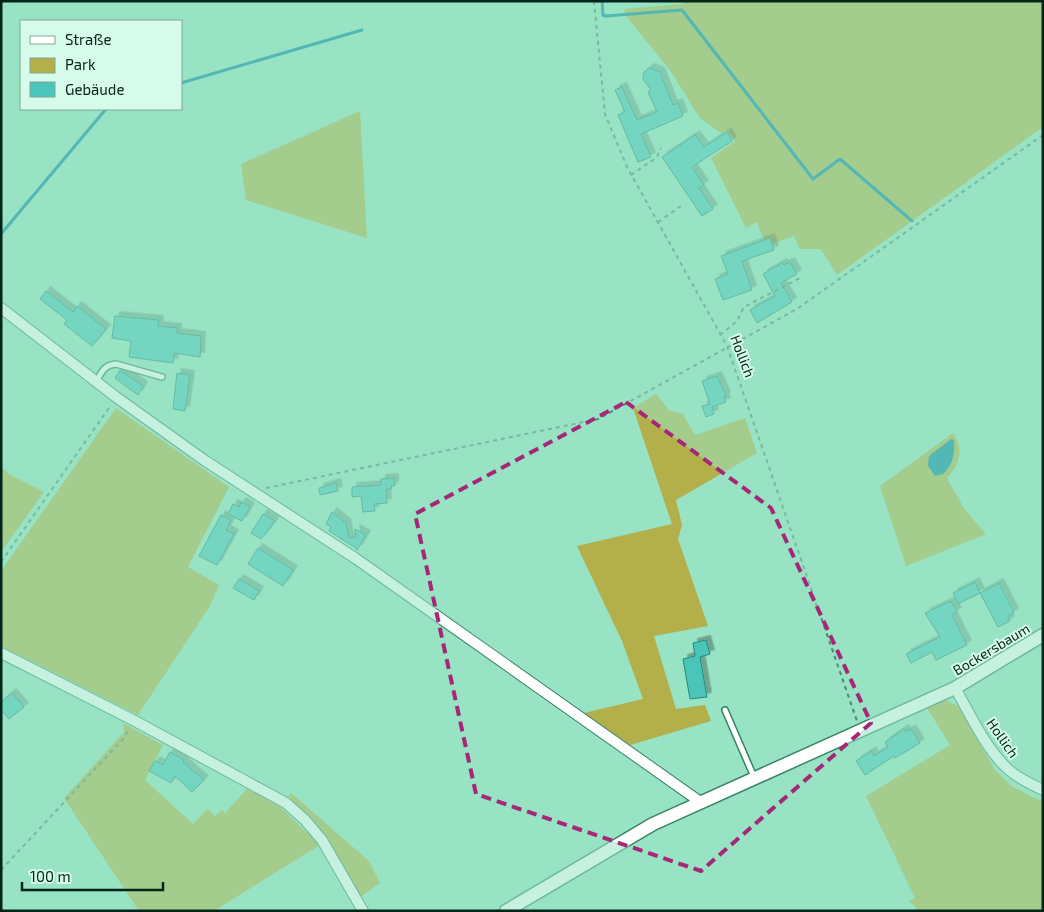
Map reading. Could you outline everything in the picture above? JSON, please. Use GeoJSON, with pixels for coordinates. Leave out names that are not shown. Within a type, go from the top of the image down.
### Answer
{"type":"FeatureCollection","features":[{"type":"Feature","properties":{"kind":"street"},"geometry":{"type":"LineString","coordinates":[[1,308],[116,397],[204,460],[355,558],[699,801]]}},
{"type":"Feature","properties":{"kind":"street","name":"Bockersbaum"},"geometry":{"type":"LineString","coordinates":[[506,911],[653,824],[699,801],[955,688],[1043,634]]}},
{"type":"Feature","properties":{"kind":"street"},"geometry":{"type":"LineString","coordinates":[[1,654],[135,721],[286,803],[306,820],[322,840],[363,911]]}},
{"type":"Feature","properties":{"kind":"street","name":"Hollich"},"geometry":{"type":"LineString","coordinates":[[955,688],[993,752],[1008,769],[1023,781],[1043,790]]}},
{"type":"Feature","properties":{"kind":"lane"},"geometry":{"type":"LineString","coordinates":[[96,380],[103,369],[109,364],[116,364],[162,377]]}},
{"type":"Feature","properties":{"kind":"lane"},"geometry":{"type":"LineString","coordinates":[[725,710],[755,777]]}},
{"type":"Feature","properties":{"kind":"path","name":"Hollich"},"geometry":{"type":"LineString","coordinates":[[594,1],[605,114],[632,175],[727,346],[848,700],[861,730]]}},
{"type":"Feature","properties":{"kind":"path"},"geometry":{"type":"LineString","coordinates":[[251,491],[598,419],[797,309],[1043,135]]}},
{"type":"Feature","properties":{"kind":"path"},"geometry":{"type":"LineString","coordinates":[[632,175],[657,157],[660,148]]}},
{"type":"Feature","properties":{"kind":"path"},"geometry":{"type":"LineString","coordinates":[[658,222],[681,206]]}},
{"type":"Feature","properties":{"kind":"path"},"geometry":{"type":"LineString","coordinates":[[720,335],[737,321],[744,306],[800,278]]}},
{"type":"Feature","properties":{"kind":"path"},"geometry":{"type":"LineString","coordinates":[[1,562],[116,397]]}},
{"type":"Feature","properties":{"kind":"path"},"geometry":{"type":"LineString","coordinates":[[1,870],[123,739],[135,721]]}},
{"type":"Feature","properties":{"kind":"highlighted area"},"geometry":{"type":"Polygon","coordinates":[[[626,402],[771,508],[871,723],[701,871],[476,794],[415,514],[626,402]]]}},
{"type":"Feature","properties":{"kind":"green space"},"geometry":{"type":"Polygon","coordinates":[[[686,1],[1043,1],[1043,127],[837,275],[821,249],[800,249],[794,236],[772,244],[770,238],[764,241],[757,222],[746,228],[711,158],[735,141],[727,130],[721,133],[700,118],[669,69],[626,16],[624,9],[681,4],[686,1]]]}},
{"type":"Feature","properties":{"kind":"green space"},"geometry":{"type":"Polygon","coordinates":[[[360,111],[367,238],[246,200],[241,164],[360,111]]]}},
{"type":"Feature","properties":{"kind":"green space"},"geometry":{"type":"Polygon","coordinates":[[[656,394],[669,410],[683,414],[695,435],[745,418],[757,453],[676,500],[682,525],[678,539],[708,626],[654,636],[676,709],[705,705],[711,721],[630,745],[584,713],[643,699],[622,641],[577,546],[672,524],[633,408],[656,394]]]}},
{"type":"Feature","properties":{"kind":"green space"},"geometry":{"type":"Polygon","coordinates":[[[116,408],[229,487],[188,567],[219,585],[210,606],[138,715],[1,646],[1,571],[116,408]]]}},
{"type":"Feature","properties":{"kind":"green space"},"geometry":{"type":"Polygon","coordinates":[[[953,433],[957,439],[960,451],[955,468],[947,478],[965,510],[986,534],[906,566],[880,486],[953,433]]]}},
{"type":"Feature","properties":{"kind":"green space"},"geometry":{"type":"Polygon","coordinates":[[[1,467],[9,474],[44,492],[1,552],[1,467]]]}},
{"type":"Feature","properties":{"kind":"green space"},"geometry":{"type":"Polygon","coordinates":[[[946,700],[958,706],[995,770],[1013,787],[1043,802],[1043,911],[919,911],[909,901],[915,898],[866,796],[950,745],[927,708],[946,700]]]}},
{"type":"Feature","properties":{"kind":"green space"},"geometry":{"type":"Polygon","coordinates":[[[123,723],[163,745],[145,780],[193,824],[207,809],[215,816],[222,810],[225,813],[247,789],[279,806],[320,845],[214,911],[139,911],[64,798],[124,732],[123,723]]]}},
{"type":"Feature","properties":{"kind":"green space"},"geometry":{"type":"Polygon","coordinates":[[[291,793],[369,861],[380,883],[360,897],[325,836],[288,796],[291,793]]]}},
{"type":"Feature","properties":{"kind":"water"},"geometry":{"type":"Polygon","coordinates":[[[951,439],[954,440],[954,455],[951,463],[943,474],[935,476],[928,466],[929,456],[951,439]]]}},
{"type":"Feature","properties":{"kind":"building"},"geometry":{"type":"Polygon","coordinates":[[[650,68],[660,72],[673,105],[678,103],[683,116],[641,134],[651,157],[638,162],[618,115],[625,112],[615,90],[622,87],[637,120],[657,112],[648,92],[651,90],[643,79],[644,72],[650,68]]]}},
{"type":"Feature","properties":{"kind":"building"},"geometry":{"type":"Polygon","coordinates":[[[727,132],[732,141],[692,167],[704,185],[699,188],[713,209],[702,216],[662,157],[695,135],[704,147],[727,132]]]}},
{"type":"Feature","properties":{"kind":"building"},"geometry":{"type":"Polygon","coordinates":[[[770,238],[774,250],[742,261],[752,290],[723,300],[715,279],[728,274],[721,256],[770,238]]]}},
{"type":"Feature","properties":{"kind":"building"},"geometry":{"type":"Polygon","coordinates":[[[790,262],[797,274],[781,283],[792,302],[757,323],[750,310],[775,296],[763,274],[782,263],[784,265],[790,262]]]}},
{"type":"Feature","properties":{"kind":"building"},"geometry":{"type":"Polygon","coordinates":[[[46,291],[73,312],[77,306],[106,329],[92,346],[64,324],[67,320],[40,299],[46,291]]]}},
{"type":"Feature","properties":{"kind":"building"},"geometry":{"type":"Polygon","coordinates":[[[115,316],[159,320],[158,326],[177,328],[177,333],[201,336],[200,357],[174,353],[173,363],[129,357],[131,341],[112,338],[115,316]]]}},
{"type":"Feature","properties":{"kind":"building"},"geometry":{"type":"Polygon","coordinates":[[[120,370],[143,386],[138,395],[115,378],[120,370]]]}},
{"type":"Feature","properties":{"kind":"building"},"geometry":{"type":"Polygon","coordinates":[[[177,373],[190,375],[185,411],[173,409],[177,373]]]}},
{"type":"Feature","properties":{"kind":"building"},"geometry":{"type":"Polygon","coordinates":[[[717,376],[726,396],[724,397],[726,402],[712,407],[714,414],[706,417],[702,406],[710,404],[702,381],[717,376]]]}},
{"type":"Feature","properties":{"kind":"building"},"geometry":{"type":"Polygon","coordinates":[[[394,478],[394,486],[391,486],[392,489],[386,489],[387,503],[374,504],[375,511],[363,512],[361,496],[352,497],[352,487],[381,485],[381,479],[394,478]]]}},
{"type":"Feature","properties":{"kind":"building"},"geometry":{"type":"Polygon","coordinates":[[[336,483],[338,491],[320,495],[319,488],[336,483]]]}},
{"type":"Feature","properties":{"kind":"building"},"geometry":{"type":"Polygon","coordinates":[[[241,502],[250,507],[242,521],[228,514],[233,504],[239,507],[241,502]]]}},
{"type":"Feature","properties":{"kind":"building"},"geometry":{"type":"Polygon","coordinates":[[[332,512],[346,523],[349,538],[356,537],[355,529],[366,535],[357,550],[329,531],[331,527],[326,524],[332,512]]]}},
{"type":"Feature","properties":{"kind":"building"},"geometry":{"type":"Polygon","coordinates":[[[263,514],[275,521],[261,539],[251,533],[263,514]]]}},
{"type":"Feature","properties":{"kind":"building"},"geometry":{"type":"Polygon","coordinates":[[[221,515],[231,520],[226,530],[234,534],[217,565],[199,556],[221,515]]]}},
{"type":"Feature","properties":{"kind":"building"},"geometry":{"type":"Polygon","coordinates":[[[258,548],[293,570],[283,586],[248,564],[258,548]]]}},
{"type":"Feature","properties":{"kind":"building"},"geometry":{"type":"Polygon","coordinates":[[[239,579],[259,591],[254,600],[233,588],[239,579]]]}},
{"type":"Feature","properties":{"kind":"building"},"geometry":{"type":"Polygon","coordinates":[[[975,582],[980,593],[958,604],[953,593],[975,582]]]}},
{"type":"Feature","properties":{"kind":"building"},"geometry":{"type":"Polygon","coordinates":[[[999,583],[1014,613],[1008,616],[1010,621],[998,627],[980,593],[999,583]]]}},
{"type":"Feature","properties":{"kind":"building"},"geometry":{"type":"Polygon","coordinates":[[[951,601],[957,612],[952,615],[967,645],[936,660],[932,652],[911,663],[906,654],[940,637],[925,613],[951,601]]]}},
{"type":"Feature","properties":{"kind":"building"},"geometry":{"type":"Polygon","coordinates":[[[706,640],[710,654],[700,657],[707,697],[690,699],[683,659],[695,656],[693,643],[706,640]]]}},
{"type":"Feature","properties":{"kind":"building"},"geometry":{"type":"Polygon","coordinates":[[[12,693],[24,707],[9,719],[1,710],[1,702],[12,693]]]}},
{"type":"Feature","properties":{"kind":"building"},"geometry":{"type":"Polygon","coordinates":[[[904,729],[906,732],[911,729],[920,743],[895,758],[894,756],[865,775],[856,761],[872,751],[874,756],[888,747],[885,742],[904,729]]]}},
{"type":"Feature","properties":{"kind":"building"},"geometry":{"type":"Polygon","coordinates":[[[170,752],[184,760],[183,762],[204,780],[192,792],[175,776],[171,783],[149,771],[155,761],[163,765],[170,752]]]}},
{"type":"Feature","properties":{"kind":"waterway"},"geometry":{"type":"LineString","coordinates":[[602,1],[603,15],[606,16],[682,10],[813,179],[840,159],[912,221]]}},
{"type":"Feature","properties":{"kind":"waterway"},"geometry":{"type":"LineString","coordinates":[[182,83],[362,30]]}},
{"type":"Feature","properties":{"kind":"waterway"},"geometry":{"type":"LineString","coordinates":[[1,234],[105,110]]}}]}
